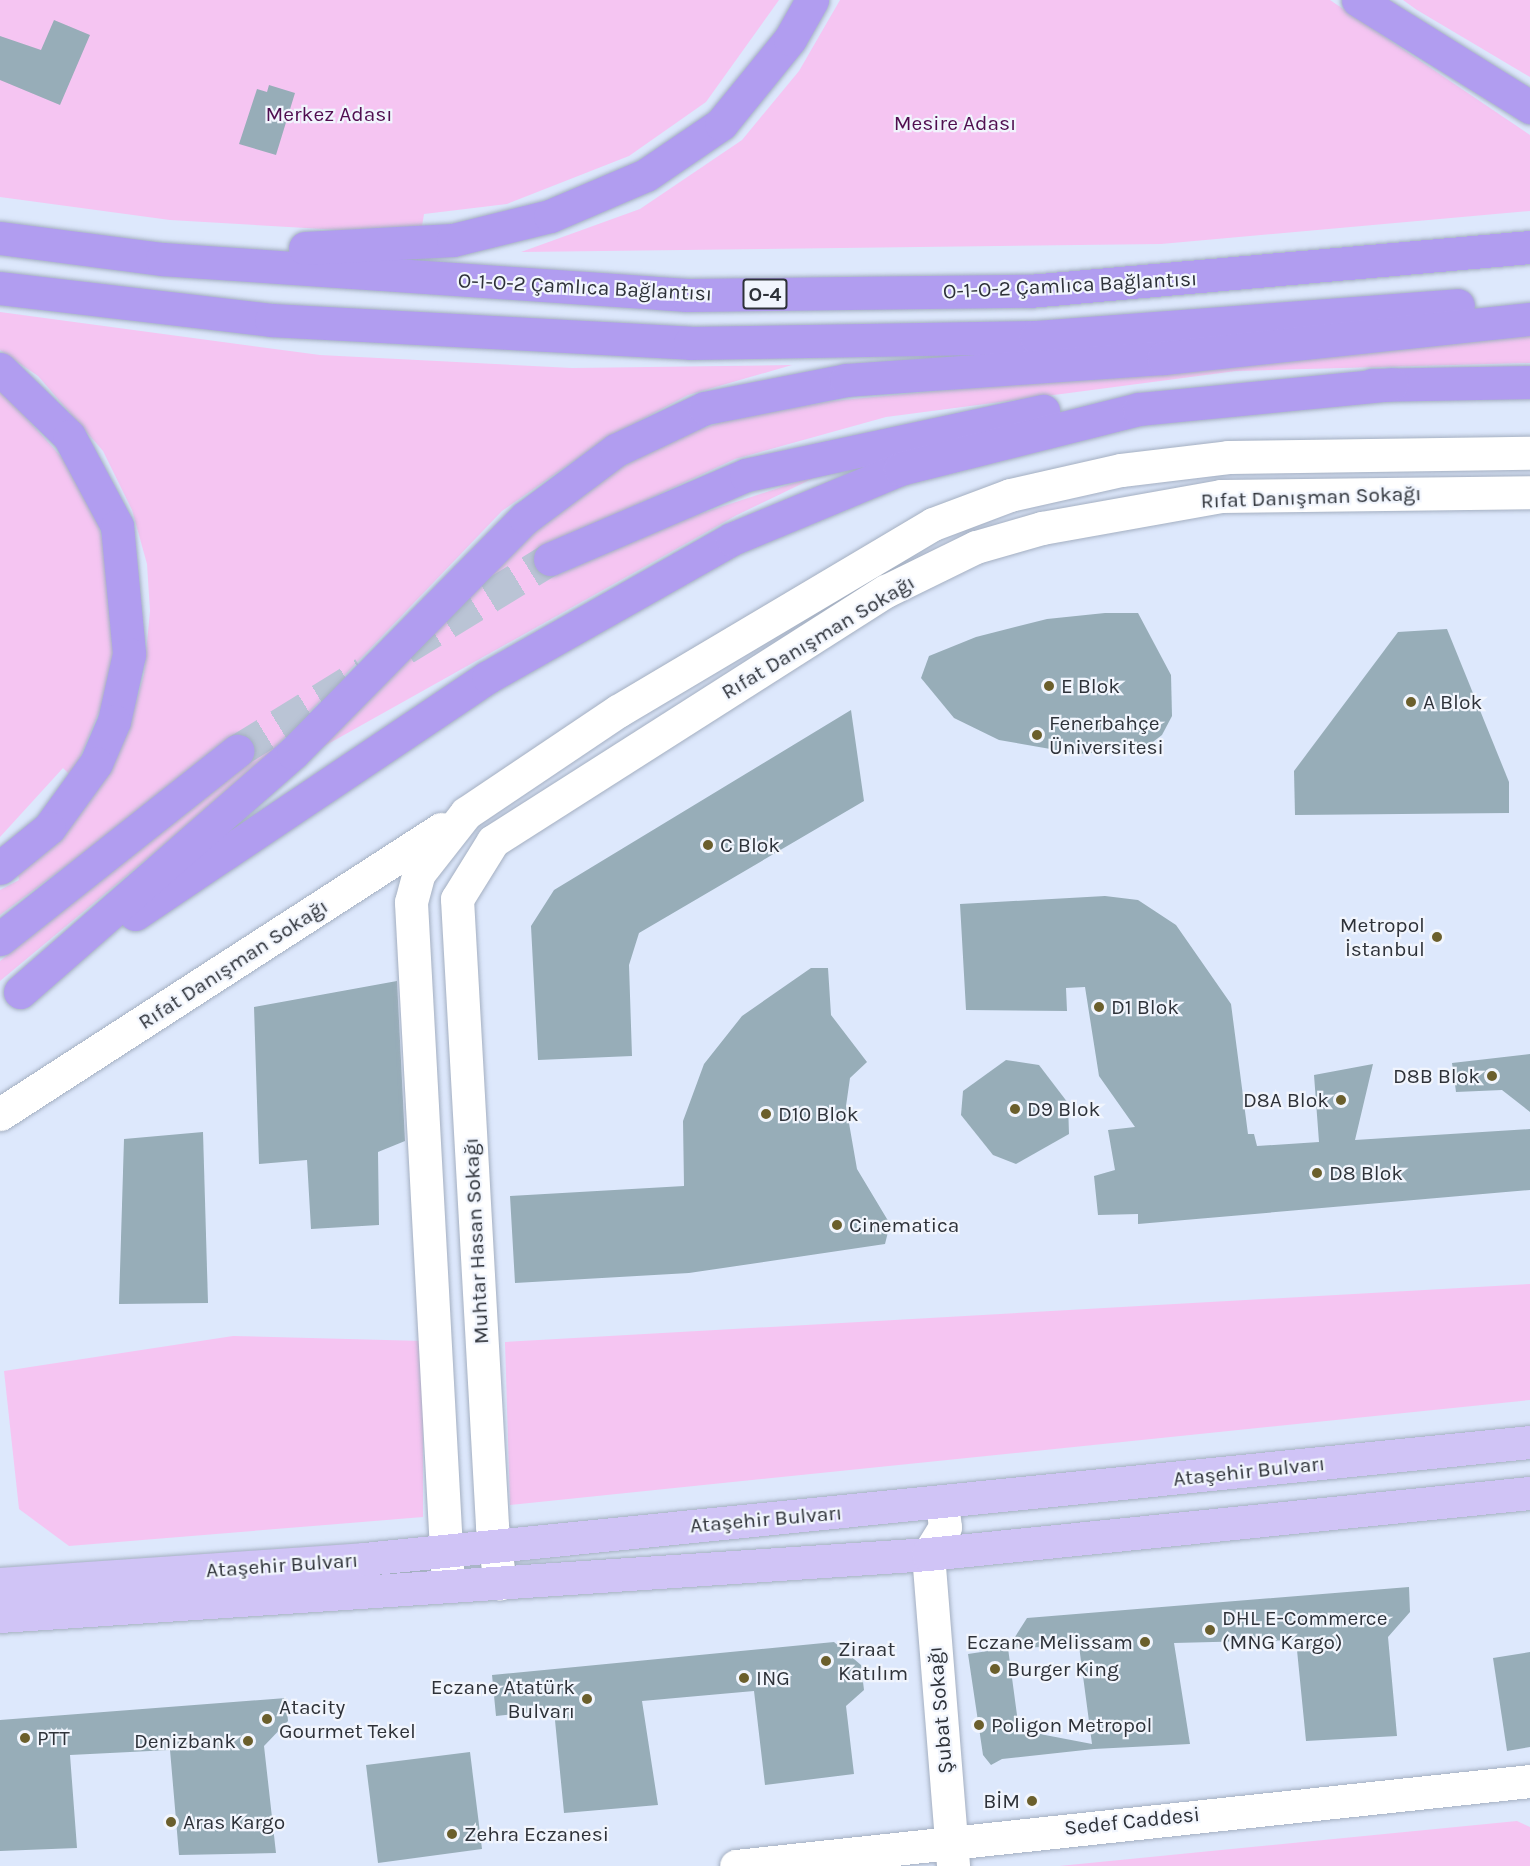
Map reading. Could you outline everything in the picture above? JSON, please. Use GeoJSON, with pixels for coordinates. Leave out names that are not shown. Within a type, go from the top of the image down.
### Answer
{"type":"FeatureCollection","features":[{"type":"Feature","properties":{"kind":"highway"},"geometry":{"type":"LineString","coordinates":[[0,224],[342,250],[453,240],[550,216],[646,175],[721,124],[790,39],[812,0]]}},
{"type":"Feature","properties":{"kind":"highway"},"geometry":{"type":"LineString","coordinates":[[1358,0],[1530,107]]}},
{"type":"Feature","properties":{"kind":"highway","name":"O-1-O-2 Çamlıca Bağlantısı"},"geometry":{"type":"LineString","coordinates":[[0,238],[162,259],[687,295],[1029,291],[1530,247]]}},
{"type":"Feature","properties":{"kind":"highway","name":"O-4"},"geometry":{"type":"LineString","coordinates":[[0,288],[271,320],[690,343],[1036,337],[1530,299]]}},
{"type":"Feature","properties":{"kind":"highway"},"geometry":{"type":"LineString","coordinates":[[10,999],[293,753],[525,518],[616,450],[705,408],[846,380],[1163,358],[1530,319]]}},
{"type":"Feature","properties":{"kind":"highway"},"geometry":{"type":"LineString","coordinates":[[0,369],[69,436],[117,526],[129,654],[114,721],[96,764],[49,828],[0,868]]}},
{"type":"Feature","properties":{"kind":"highway"},"geometry":{"type":"LineString","coordinates":[[550,559],[746,475],[1116,396],[1392,384],[1530,382]]}},
{"type":"Feature","properties":{"kind":"highway"},"geometry":{"type":"LineString","coordinates":[[10,999],[488,677],[732,539],[900,469],[1139,409],[1392,384]]}},
{"type":"Feature","properties":{"kind":"highway"},"geometry":{"type":"LineString","coordinates":[[0,939],[237,751]]}},
{"type":"Feature","properties":{"kind":"main road","name":"Ataşehir Bulvarı"},"geometry":{"type":"LineString","coordinates":[[0,1584],[447,1550],[942,1503],[1530,1442]]}},
{"type":"Feature","properties":{"kind":"main road","name":"Ataşehir Bulvarı"},"geometry":{"type":"LineString","coordinates":[[0,1616],[928,1554],[1530,1493]]}},
{"type":"Feature","properties":{"kind":"street","name":"Rıfat Danışman Sokağı"},"geometry":{"type":"LineString","coordinates":[[0,1114],[466,813],[618,711],[933,524],[1010,495],[1121,470],[1228,457],[1530,453]]}},
{"type":"Feature","properties":{"kind":"street","name":"Rıfat Danışman Sokağı"},"geometry":{"type":"LineString","coordinates":[[457,899],[493,841],[886,591],[976,547],[1042,528],[1221,496],[1530,492]]}},
{"type":"Feature","properties":{"kind":"street","name":"Rıfat Danışman Sokağı"},"geometry":{"type":"LineString","coordinates":[[419,873],[466,813]]}},
{"type":"Feature","properties":{"kind":"street"},"geometry":{"type":"LineString","coordinates":[[377,871],[419,873],[457,899]]}},
{"type":"Feature","properties":{"kind":"street"},"geometry":{"type":"LineString","coordinates":[[419,873],[411,902],[448,1586]]}},
{"type":"Feature","properties":{"kind":"street","name":"Muhtar Hasan Sokağı"},"geometry":{"type":"LineString","coordinates":[[457,899],[500,1583]]}},
{"type":"Feature","properties":{"kind":"street"},"geometry":{"type":"LineString","coordinates":[[928,1554],[945,1527],[942,1503]]}},
{"type":"Feature","properties":{"kind":"street","name":"Şubat Sokağı"},"geometry":{"type":"LineString","coordinates":[[928,1554],[952,1852]]}},
{"type":"Feature","properties":{"kind":"street","name":"Sedef Caddesi"},"geometry":{"type":"LineString","coordinates":[[736,1866],[952,1852],[1530,1781]]}},
{"type":"Feature","properties":{"kind":"green space","name":"Merkez Adası"},"geometry":{"type":"Polygon","coordinates":[[[0,0],[779,0],[706,102],[629,156],[507,204],[424,214],[422,226],[340,230],[170,220],[0,197],[0,0]]]}},
{"type":"Feature","properties":{"kind":"green space","name":"Mesire Adası"},"geometry":{"type":"Polygon","coordinates":[[[840,0],[1330,0],[1530,135],[1530,211],[1161,244],[521,252],[640,209],[742,140],[799,71],[840,0]]]}},
{"type":"Feature","properties":{"kind":"green space"},"geometry":{"type":"Polygon","coordinates":[[[1403,0],[1530,0],[1530,77],[1417,10],[1403,0]]]}},
{"type":"Feature","properties":{"kind":"green space"},"geometry":{"type":"Polygon","coordinates":[[[0,312],[320,355],[572,368],[792,365],[688,395],[607,438],[502,511],[254,770],[0,981],[0,961],[247,763],[167,791],[0,915],[0,890],[19,880],[18,873],[92,798],[128,732],[144,674],[150,611],[147,564],[132,510],[103,451],[38,376],[0,350],[0,312]]]}},
{"type":"Feature","properties":{"kind":"green space"},"geometry":{"type":"Polygon","coordinates":[[[1530,334],[1530,363],[1236,371],[886,417],[735,459],[543,548],[560,574],[669,524],[824,473],[737,515],[319,749],[569,498],[668,440],[734,418],[832,401],[1530,334]]]}},
{"type":"Feature","properties":{"kind":"green space"},"geometry":{"type":"Polygon","coordinates":[[[0,389],[75,472],[96,515],[108,562],[114,649],[107,693],[72,777],[63,768],[0,837],[0,389]]]}},
{"type":"Feature","properties":{"kind":"green space"},"geometry":{"type":"Polygon","coordinates":[[[1530,1284],[1530,1400],[510,1505],[505,1342],[1530,1284]]]}},
{"type":"Feature","properties":{"kind":"green space"},"geometry":{"type":"Polygon","coordinates":[[[233,1336],[423,1341],[423,1517],[69,1546],[19,1509],[4,1371],[233,1336]]]}},
{"type":"Feature","properties":{"kind":"green space"},"geometry":{"type":"Polygon","coordinates":[[[1517,1821],[1530,1827],[1530,1866],[1059,1866],[1517,1821]]]}},
{"type":"Feature","properties":{"kind":"building"},"geometry":{"type":"Polygon","coordinates":[[[54,20],[90,35],[60,105],[0,80],[0,36],[41,50],[54,20]]]}},
{"type":"Feature","properties":{"kind":"building"},"geometry":{"type":"Polygon","coordinates":[[[269,85],[295,93],[276,155],[239,144],[257,89],[267,92],[269,85]]]}},
{"type":"Feature","properties":{"kind":"building","name":"E Blok"},"geometry":{"type":"Polygon","coordinates":[[[1105,613],[1138,613],[1171,675],[1172,716],[1162,735],[1145,748],[1079,754],[999,740],[954,718],[921,678],[929,656],[976,637],[1047,619],[1105,613]]]}},
{"type":"Feature","properties":{"kind":"building","name":"A Blok"},"geometry":{"type":"Polygon","coordinates":[[[1447,629],[1509,782],[1509,813],[1295,815],[1294,771],[1398,632],[1447,629]]]}},
{"type":"Feature","properties":{"kind":"building","name":"C Blok"},"geometry":{"type":"Polygon","coordinates":[[[851,710],[864,801],[639,933],[629,965],[632,1056],[538,1060],[531,926],[554,890],[851,710]]]}},
{"type":"Feature","properties":{"kind":"building"},"geometry":{"type":"Polygon","coordinates":[[[1105,896],[1138,900],[1176,925],[1231,1004],[1248,1134],[1254,1134],[1257,1146],[1319,1142],[1314,1075],[1373,1064],[1355,1140],[1530,1129],[1530,1190],[1138,1224],[1138,1214],[1098,1215],[1094,1176],[1115,1170],[1108,1130],[1135,1127],[1099,1076],[1085,987],[1066,988],[1067,1011],[966,1010],[960,904],[1105,896]]]}},
{"type":"Feature","properties":{"kind":"building","name":"D10 Blok"},"geometry":{"type":"Polygon","coordinates":[[[811,968],[828,968],[831,1015],[867,1062],[850,1078],[846,1106],[857,1169],[890,1224],[885,1244],[689,1273],[515,1283],[510,1196],[684,1186],[683,1121],[704,1064],[742,1016],[811,968]]]}},
{"type":"Feature","properties":{"kind":"building"},"geometry":{"type":"Polygon","coordinates":[[[397,981],[405,1141],[378,1152],[379,1225],[311,1229],[307,1160],[259,1164],[254,1007],[397,981]]]}},
{"type":"Feature","properties":{"kind":"building","name":"D8B Blok"},"geometry":{"type":"Polygon","coordinates":[[[1530,1054],[1530,1112],[1502,1090],[1456,1092],[1452,1063],[1530,1054]]]}},
{"type":"Feature","properties":{"kind":"building","name":"D9 Blok"},"geometry":{"type":"Polygon","coordinates":[[[1006,1060],[1039,1065],[1068,1103],[1069,1134],[1016,1164],[993,1155],[961,1115],[963,1091],[1006,1060]]]}},
{"type":"Feature","properties":{"kind":"building"},"geometry":{"type":"Polygon","coordinates":[[[203,1132],[208,1303],[119,1304],[124,1139],[203,1132]]]}},
{"type":"Feature","properties":{"kind":"building"},"geometry":{"type":"Polygon","coordinates":[[[1409,1587],[1410,1612],[1388,1637],[1397,1736],[1306,1741],[1296,1640],[1174,1643],[1190,1744],[1094,1749],[1002,1759],[991,1765],[983,1755],[968,1654],[1008,1648],[1027,1618],[1409,1587]],[[1079,1646],[1008,1648],[1019,1730],[1092,1744],[1079,1646]]]}},
{"type":"Feature","properties":{"kind":"building"},"geometry":{"type":"Polygon","coordinates":[[[834,1642],[861,1665],[864,1690],[846,1706],[854,1774],[765,1785],[754,1691],[642,1701],[658,1805],[564,1813],[554,1710],[496,1716],[492,1675],[834,1642]]]}},
{"type":"Feature","properties":{"kind":"building"},"geometry":{"type":"Polygon","coordinates":[[[1530,1652],[1530,1747],[1507,1751],[1493,1658],[1530,1652]]]}},
{"type":"Feature","properties":{"kind":"building"},"geometry":{"type":"Polygon","coordinates":[[[286,1698],[288,1721],[264,1746],[276,1853],[179,1855],[170,1750],[70,1755],[77,1848],[0,1851],[0,1720],[286,1698]]]}},
{"type":"Feature","properties":{"kind":"building"},"geometry":{"type":"Polygon","coordinates":[[[470,1752],[482,1849],[378,1863],[366,1765],[470,1752]]]}},
{"type":"Feature","properties":{"kind":"tunnel"},"geometry":{"type":"LineString","coordinates":[[405,648],[550,559]]}},
{"type":"Feature","properties":{"kind":"tunnel"},"geometry":{"type":"LineString","coordinates":[[237,751],[364,673]]}},
{"type":"Feature","properties":{"kind":"place","name":"E Blok"},"geometry":{"type":"Point","coordinates":[1049,686]}},
{"type":"Feature","properties":{"kind":"place","name":"A Blok"},"geometry":{"type":"Point","coordinates":[1411,702]}},
{"type":"Feature","properties":{"kind":"place","name":"Fenerbahçe Üniversitesi"},"geometry":{"type":"Point","coordinates":[1037,735]}},
{"type":"Feature","properties":{"kind":"place","name":"C Blok"},"geometry":{"type":"Point","coordinates":[708,845]}},
{"type":"Feature","properties":{"kind":"place","name":"Metropol İstanbul"},"geometry":{"type":"Point","coordinates":[1437,937]}},
{"type":"Feature","properties":{"kind":"place","name":"D1 Blok"},"geometry":{"type":"Point","coordinates":[1099,1007]}},
{"type":"Feature","properties":{"kind":"place","name":"D8B Blok"},"geometry":{"type":"Point","coordinates":[1492,1076]}},
{"type":"Feature","properties":{"kind":"place","name":"D8A Blok"},"geometry":{"type":"Point","coordinates":[1341,1100]}},
{"type":"Feature","properties":{"kind":"place","name":"D9 Blok"},"geometry":{"type":"Point","coordinates":[1015,1109]}},
{"type":"Feature","properties":{"kind":"place","name":"D10 Blok"},"geometry":{"type":"Point","coordinates":[766,1114]}},
{"type":"Feature","properties":{"kind":"place","name":"D8 Blok"},"geometry":{"type":"Point","coordinates":[1317,1173]}},
{"type":"Feature","properties":{"kind":"place","name":"Cinematica"},"geometry":{"type":"Point","coordinates":[837,1225]}},
{"type":"Feature","properties":{"kind":"place","name":"DHL E-Commerce (MNG Kargo)"},"geometry":{"type":"Point","coordinates":[1210,1630]}},
{"type":"Feature","properties":{"kind":"place","name":"Eczane Melissam"},"geometry":{"type":"Point","coordinates":[1145,1642]}},
{"type":"Feature","properties":{"kind":"place","name":"Ziraat Katılım"},"geometry":{"type":"Point","coordinates":[826,1661]}},
{"type":"Feature","properties":{"kind":"place","name":"Burger King"},"geometry":{"type":"Point","coordinates":[995,1669]}},
{"type":"Feature","properties":{"kind":"place","name":"ING"},"geometry":{"type":"Point","coordinates":[744,1678]}},
{"type":"Feature","properties":{"kind":"place","name":"Eczane Atatürk Bulvarı"},"geometry":{"type":"Point","coordinates":[587,1699]}},
{"type":"Feature","properties":{"kind":"place","name":"Atacity Gourmet Tekel"},"geometry":{"type":"Point","coordinates":[267,1719]}},
{"type":"Feature","properties":{"kind":"place","name":"Poligon Metropol"},"geometry":{"type":"Point","coordinates":[979,1725]}},
{"type":"Feature","properties":{"kind":"place","name":"PTT"},"geometry":{"type":"Point","coordinates":[25,1738]}},
{"type":"Feature","properties":{"kind":"place","name":"Denizbank"},"geometry":{"type":"Point","coordinates":[248,1741]}},
{"type":"Feature","properties":{"kind":"place","name":"BİM"},"geometry":{"type":"Point","coordinates":[1032,1801]}},
{"type":"Feature","properties":{"kind":"place","name":"Aras Kargo"},"geometry":{"type":"Point","coordinates":[171,1822]}},
{"type":"Feature","properties":{"kind":"place","name":"Zehra Eczanesi"},"geometry":{"type":"Point","coordinates":[452,1834]}}]}
